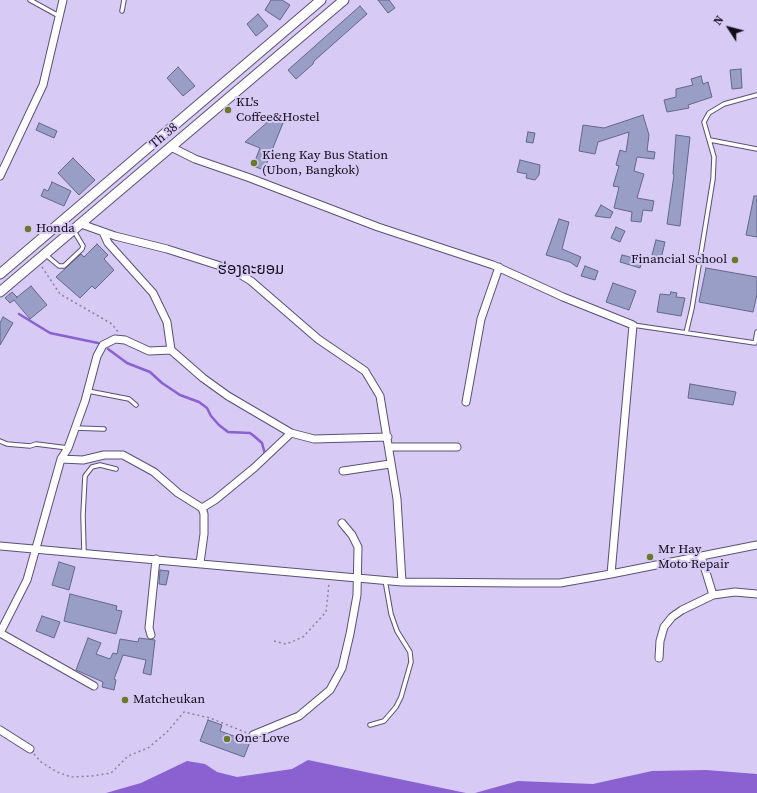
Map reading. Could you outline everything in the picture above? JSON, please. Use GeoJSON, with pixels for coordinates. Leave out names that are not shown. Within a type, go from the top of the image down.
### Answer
{"type":"FeatureCollection","features":[{"type":"Feature","properties":{"kind":"street"},"geometry":{"type":"LineString","coordinates":[[0,176],[42,85],[63,0]]}},
{"type":"Feature","properties":{"kind":"street","name":"Th 38"},"geometry":{"type":"LineString","coordinates":[[0,273],[321,0]]}},
{"type":"Feature","properties":{"kind":"street","name":"Th 38"},"geometry":{"type":"LineString","coordinates":[[0,292],[344,0]]}},
{"type":"Feature","properties":{"kind":"street"},"geometry":{"type":"LineString","coordinates":[[171,147],[195,159],[250,178],[372,225],[499,267],[563,297],[633,325],[611,574]]}},
{"type":"Feature","properties":{"kind":"street"},"geometry":{"type":"LineString","coordinates":[[81,224],[103,232],[167,249],[233,270],[251,281],[318,339],[365,371],[380,396],[388,437],[390,464],[397,499],[402,582]]}},
{"type":"Feature","properties":{"kind":"street"},"geometry":{"type":"LineString","coordinates":[[103,232],[108,243],[153,293],[167,322],[171,350],[203,378],[228,396],[291,433],[314,439],[388,437]]}},
{"type":"Feature","properties":{"kind":"street"},"geometry":{"type":"LineString","coordinates":[[466,402],[481,319],[499,267]]}},
{"type":"Feature","properties":{"kind":"street"},"geometry":{"type":"LineString","coordinates":[[0,273],[10,283]]}},
{"type":"Feature","properties":{"kind":"street"},"geometry":{"type":"LineString","coordinates":[[94,686],[1,629],[27,580],[61,460],[68,448],[88,391],[97,356],[103,345],[115,339],[125,340],[149,351],[171,350]]}},
{"type":"Feature","properties":{"kind":"street"},"geometry":{"type":"LineString","coordinates":[[202,508],[215,500],[254,468],[291,433]]}},
{"type":"Feature","properties":{"kind":"street"},"geometry":{"type":"LineString","coordinates":[[389,447],[457,447]]}},
{"type":"Feature","properties":{"kind":"street"},"geometry":{"type":"LineString","coordinates":[[61,460],[83,460],[104,455],[123,455],[154,472],[178,493],[202,508],[204,514],[204,534],[200,563]]}},
{"type":"Feature","properties":{"kind":"street"},"geometry":{"type":"LineString","coordinates":[[343,471],[390,464]]}},
{"type":"Feature","properties":{"kind":"street"},"geometry":{"type":"LineString","coordinates":[[253,735],[299,716],[330,690],[342,668],[350,634],[356,595],[358,547],[352,535],[342,523]]}},
{"type":"Feature","properties":{"kind":"street"},"geometry":{"type":"LineString","coordinates":[[0,546],[402,582],[560,583],[757,545]]}},
{"type":"Feature","properties":{"kind":"street"},"geometry":{"type":"LineString","coordinates":[[701,556],[713,595]]}},
{"type":"Feature","properties":{"kind":"street"},"geometry":{"type":"LineString","coordinates":[[151,635],[149,628],[156,559]]}},
{"type":"Feature","properties":{"kind":"street"},"geometry":{"type":"LineString","coordinates":[[659,658],[660,641],[664,627],[672,616],[713,595],[735,592],[757,594]]}},
{"type":"Feature","properties":{"kind":"street"},"geometry":{"type":"LineString","coordinates":[[0,730],[30,748]]}},
{"type":"Feature","properties":{"kind":"lane"},"geometry":{"type":"LineString","coordinates":[[30,0],[60,17]]}},
{"type":"Feature","properties":{"kind":"lane"},"geometry":{"type":"LineString","coordinates":[[122,11],[124,0]]}},
{"type":"Feature","properties":{"kind":"lane"},"geometry":{"type":"LineString","coordinates":[[686,333],[698,276],[713,179],[714,157],[704,122],[709,113],[724,104],[757,95]]}},
{"type":"Feature","properties":{"kind":"lane"},"geometry":{"type":"LineString","coordinates":[[710,140],[757,149]]}},
{"type":"Feature","properties":{"kind":"lane"},"geometry":{"type":"LineString","coordinates":[[42,257],[59,266],[64,266],[82,249],[83,246],[74,230]]}},
{"type":"Feature","properties":{"kind":"lane"},"geometry":{"type":"LineString","coordinates":[[633,325],[756,343],[757,332]]}},
{"type":"Feature","properties":{"kind":"lane"},"geometry":{"type":"LineString","coordinates":[[88,391],[129,399],[136,405]]}},
{"type":"Feature","properties":{"kind":"lane"},"geometry":{"type":"LineString","coordinates":[[75,428],[104,429]]}},
{"type":"Feature","properties":{"kind":"lane"},"geometry":{"type":"LineString","coordinates":[[0,441],[7,444],[30,446],[36,444],[68,448]]}},
{"type":"Feature","properties":{"kind":"lane"},"geometry":{"type":"LineString","coordinates":[[84,553],[83,515],[85,476],[92,467],[100,465],[116,469]]}},
{"type":"Feature","properties":{"kind":"lane"},"geometry":{"type":"LineString","coordinates":[[370,725],[384,721],[396,707],[401,697],[411,662],[410,652],[396,631],[391,614],[385,580]]}},
{"type":"Feature","properties":{"kind":"path"},"geometry":{"type":"LineString","coordinates":[[42,257],[60,294],[112,324],[125,340]]}},
{"type":"Feature","properties":{"kind":"path"},"geometry":{"type":"LineString","coordinates":[[274,641],[286,644],[303,637],[326,612],[330,575]]}},
{"type":"Feature","properties":{"kind":"path"},"geometry":{"type":"LineString","coordinates":[[30,748],[41,762],[57,772],[71,777],[92,776],[111,773],[128,756],[148,748],[166,732],[184,712],[210,718],[253,735]]}},
{"type":"Feature","properties":{"kind":"shaded area"},"geometry":{"type":"Polygon","coordinates":[[[308,760],[466,793],[106,793],[141,783],[187,761],[205,764],[217,772],[237,777],[292,769],[308,760]]]}},
{"type":"Feature","properties":{"kind":"shaded area"},"geometry":{"type":"Polygon","coordinates":[[[706,770],[757,774],[757,793],[475,793],[518,781],[593,784],[652,771],[706,770]]]}},
{"type":"Feature","properties":{"kind":"building"},"geometry":{"type":"Polygon","coordinates":[[[271,0],[282,0],[290,5],[280,20],[265,10],[271,0]]]}},
{"type":"Feature","properties":{"kind":"building"},"geometry":{"type":"Polygon","coordinates":[[[378,0],[389,0],[395,8],[388,13],[378,0]]]}},
{"type":"Feature","properties":{"kind":"building"},"geometry":{"type":"Polygon","coordinates":[[[360,6],[367,14],[296,79],[288,70],[360,6]]]}},
{"type":"Feature","properties":{"kind":"building"},"geometry":{"type":"Polygon","coordinates":[[[258,14],[268,26],[256,36],[247,24],[258,14]]]}},
{"type":"Feature","properties":{"kind":"building"},"geometry":{"type":"Polygon","coordinates":[[[178,67],[195,86],[183,96],[167,78],[178,67]]]}},
{"type":"Feature","properties":{"kind":"building"},"geometry":{"type":"Polygon","coordinates":[[[741,69],[742,88],[732,89],[730,70],[741,69]]]}},
{"type":"Feature","properties":{"kind":"building"},"geometry":{"type":"Polygon","coordinates":[[[701,76],[703,84],[708,82],[712,97],[688,105],[689,108],[667,112],[664,100],[676,97],[676,89],[693,85],[691,79],[701,76]]]}},
{"type":"Feature","properties":{"kind":"building"},"geometry":{"type":"Polygon","coordinates":[[[643,115],[649,135],[647,151],[655,152],[654,159],[637,157],[634,171],[644,174],[637,198],[654,201],[652,211],[643,210],[641,222],[631,221],[632,212],[614,208],[619,187],[613,186],[619,166],[616,165],[620,150],[626,152],[629,132],[598,142],[595,154],[579,151],[583,125],[604,128],[643,115]]]}},
{"type":"Feature","properties":{"kind":"building"},"geometry":{"type":"Polygon","coordinates":[[[271,119],[283,123],[264,170],[253,166],[260,148],[245,142],[271,119]]]}},
{"type":"Feature","properties":{"kind":"building"},"geometry":{"type":"Polygon","coordinates":[[[39,123],[57,131],[54,138],[36,130],[39,123]]]}},
{"type":"Feature","properties":{"kind":"building"},"geometry":{"type":"Polygon","coordinates":[[[528,132],[535,133],[533,143],[526,142],[528,132]]]}},
{"type":"Feature","properties":{"kind":"building"},"geometry":{"type":"Polygon","coordinates":[[[676,135],[690,137],[680,226],[667,224],[674,175],[676,135]]]}},
{"type":"Feature","properties":{"kind":"building"},"geometry":{"type":"Polygon","coordinates":[[[73,158],[95,180],[79,195],[58,173],[73,158]]]}},
{"type":"Feature","properties":{"kind":"building"},"geometry":{"type":"Polygon","coordinates":[[[520,160],[540,165],[539,175],[535,180],[526,178],[527,174],[517,172],[520,160]]]}},
{"type":"Feature","properties":{"kind":"building"},"geometry":{"type":"Polygon","coordinates":[[[52,182],[71,191],[64,206],[41,196],[44,189],[48,191],[52,182]]]}},
{"type":"Feature","properties":{"kind":"building"},"geometry":{"type":"Polygon","coordinates":[[[754,196],[757,196],[757,237],[746,235],[754,196]]]}},
{"type":"Feature","properties":{"kind":"building"},"geometry":{"type":"Polygon","coordinates":[[[601,205],[613,212],[610,218],[595,216],[601,205]]]}},
{"type":"Feature","properties":{"kind":"building"},"geometry":{"type":"Polygon","coordinates":[[[559,219],[569,222],[562,249],[581,257],[577,267],[570,262],[546,255],[559,219]]]}},
{"type":"Feature","properties":{"kind":"building"},"geometry":{"type":"Polygon","coordinates":[[[616,227],[625,231],[620,242],[611,238],[616,227]]]}},
{"type":"Feature","properties":{"kind":"building"},"geometry":{"type":"Polygon","coordinates":[[[656,240],[665,242],[661,259],[652,255],[656,240]]]}},
{"type":"Feature","properties":{"kind":"building"},"geometry":{"type":"Polygon","coordinates":[[[97,244],[108,255],[104,259],[114,270],[95,289],[92,286],[80,298],[56,277],[81,254],[84,257],[97,244]]]}},
{"type":"Feature","properties":{"kind":"building"},"geometry":{"type":"Polygon","coordinates":[[[622,255],[642,260],[640,268],[620,262],[622,255]]]}},
{"type":"Feature","properties":{"kind":"building"},"geometry":{"type":"Polygon","coordinates":[[[585,266],[598,271],[595,280],[581,276],[585,266]]]}},
{"type":"Feature","properties":{"kind":"building"},"geometry":{"type":"Polygon","coordinates":[[[706,268],[757,277],[757,294],[753,312],[699,302],[706,268]]]}},
{"type":"Feature","properties":{"kind":"building"},"geometry":{"type":"Polygon","coordinates":[[[613,283],[636,291],[629,310],[606,302],[613,283]]]}},
{"type":"Feature","properties":{"kind":"building"},"geometry":{"type":"Polygon","coordinates":[[[31,286],[47,305],[30,319],[14,300],[10,303],[5,298],[12,292],[17,297],[16,298],[31,286]]]}},
{"type":"Feature","properties":{"kind":"building"},"geometry":{"type":"Polygon","coordinates":[[[671,292],[677,293],[676,297],[685,298],[681,316],[657,312],[660,294],[670,295],[671,292]]]}},
{"type":"Feature","properties":{"kind":"building"},"geometry":{"type":"Polygon","coordinates":[[[3,317],[13,323],[0,345],[0,323],[3,317]]]}},
{"type":"Feature","properties":{"kind":"building"},"geometry":{"type":"Polygon","coordinates":[[[690,384],[736,392],[733,405],[688,398],[690,384]]]}},
{"type":"Feature","properties":{"kind":"building"},"geometry":{"type":"Polygon","coordinates":[[[59,562],[75,567],[69,590],[52,585],[59,562]]]}},
{"type":"Feature","properties":{"kind":"building"},"geometry":{"type":"Polygon","coordinates":[[[160,570],[169,571],[166,585],[159,584],[160,570]]]}},
{"type":"Feature","properties":{"kind":"building"},"geometry":{"type":"Polygon","coordinates":[[[70,594],[117,606],[116,610],[122,611],[116,634],[64,621],[70,594]]]}},
{"type":"Feature","properties":{"kind":"building"},"geometry":{"type":"Polygon","coordinates":[[[42,616],[60,622],[54,638],[36,631],[42,616]]]}},
{"type":"Feature","properties":{"kind":"building"},"geometry":{"type":"Polygon","coordinates":[[[88,638],[101,643],[96,654],[110,659],[113,653],[117,654],[120,639],[138,642],[139,638],[155,640],[151,675],[143,673],[146,660],[123,655],[114,679],[116,680],[114,690],[102,687],[103,682],[76,670],[88,638]]]}},
{"type":"Feature","properties":{"kind":"building"},"geometry":{"type":"Polygon","coordinates":[[[208,720],[222,725],[220,731],[250,742],[244,757],[200,741],[208,720]]]}},
{"type":"Feature","properties":{"kind":"waterway"},"geometry":{"type":"LineString","coordinates":[[19,314],[50,333],[98,343]]}},
{"type":"Feature","properties":{"kind":"waterway"},"geometry":{"type":"LineString","coordinates":[[108,349],[127,363],[150,372],[162,383],[180,395],[199,402],[207,408],[211,416],[219,425],[228,432],[250,433],[262,443],[265,454]]}},
{"type":"Feature","properties":{"kind":"place","name":"KL's Coffee&Hostel"},"geometry":{"type":"Point","coordinates":[228,110]}},
{"type":"Feature","properties":{"kind":"place","name":"Kieng Kay Bus Station (Ubon, Bangkok)"},"geometry":{"type":"Point","coordinates":[254,163]}},
{"type":"Feature","properties":{"kind":"place","name":"Honda"},"geometry":{"type":"Point","coordinates":[28,229]}},
{"type":"Feature","properties":{"kind":"place","name":"Financial School"},"geometry":{"type":"Point","coordinates":[735,260]}},
{"type":"Feature","properties":{"kind":"place","name":"Mr Hay Moto Repair"},"geometry":{"type":"Point","coordinates":[650,557]}},
{"type":"Feature","properties":{"kind":"place","name":"Matcheukan"},"geometry":{"type":"Point","coordinates":[125,700]}},
{"type":"Feature","properties":{"kind":"place","name":"One Love"},"geometry":{"type":"Point","coordinates":[227,739]}},
{"type":"Feature","properties":{"kind":"district","name":"ຮ່ອງຄະຍອມ"},"geometry":{"type":"Point","coordinates":[251,270]}}]}
